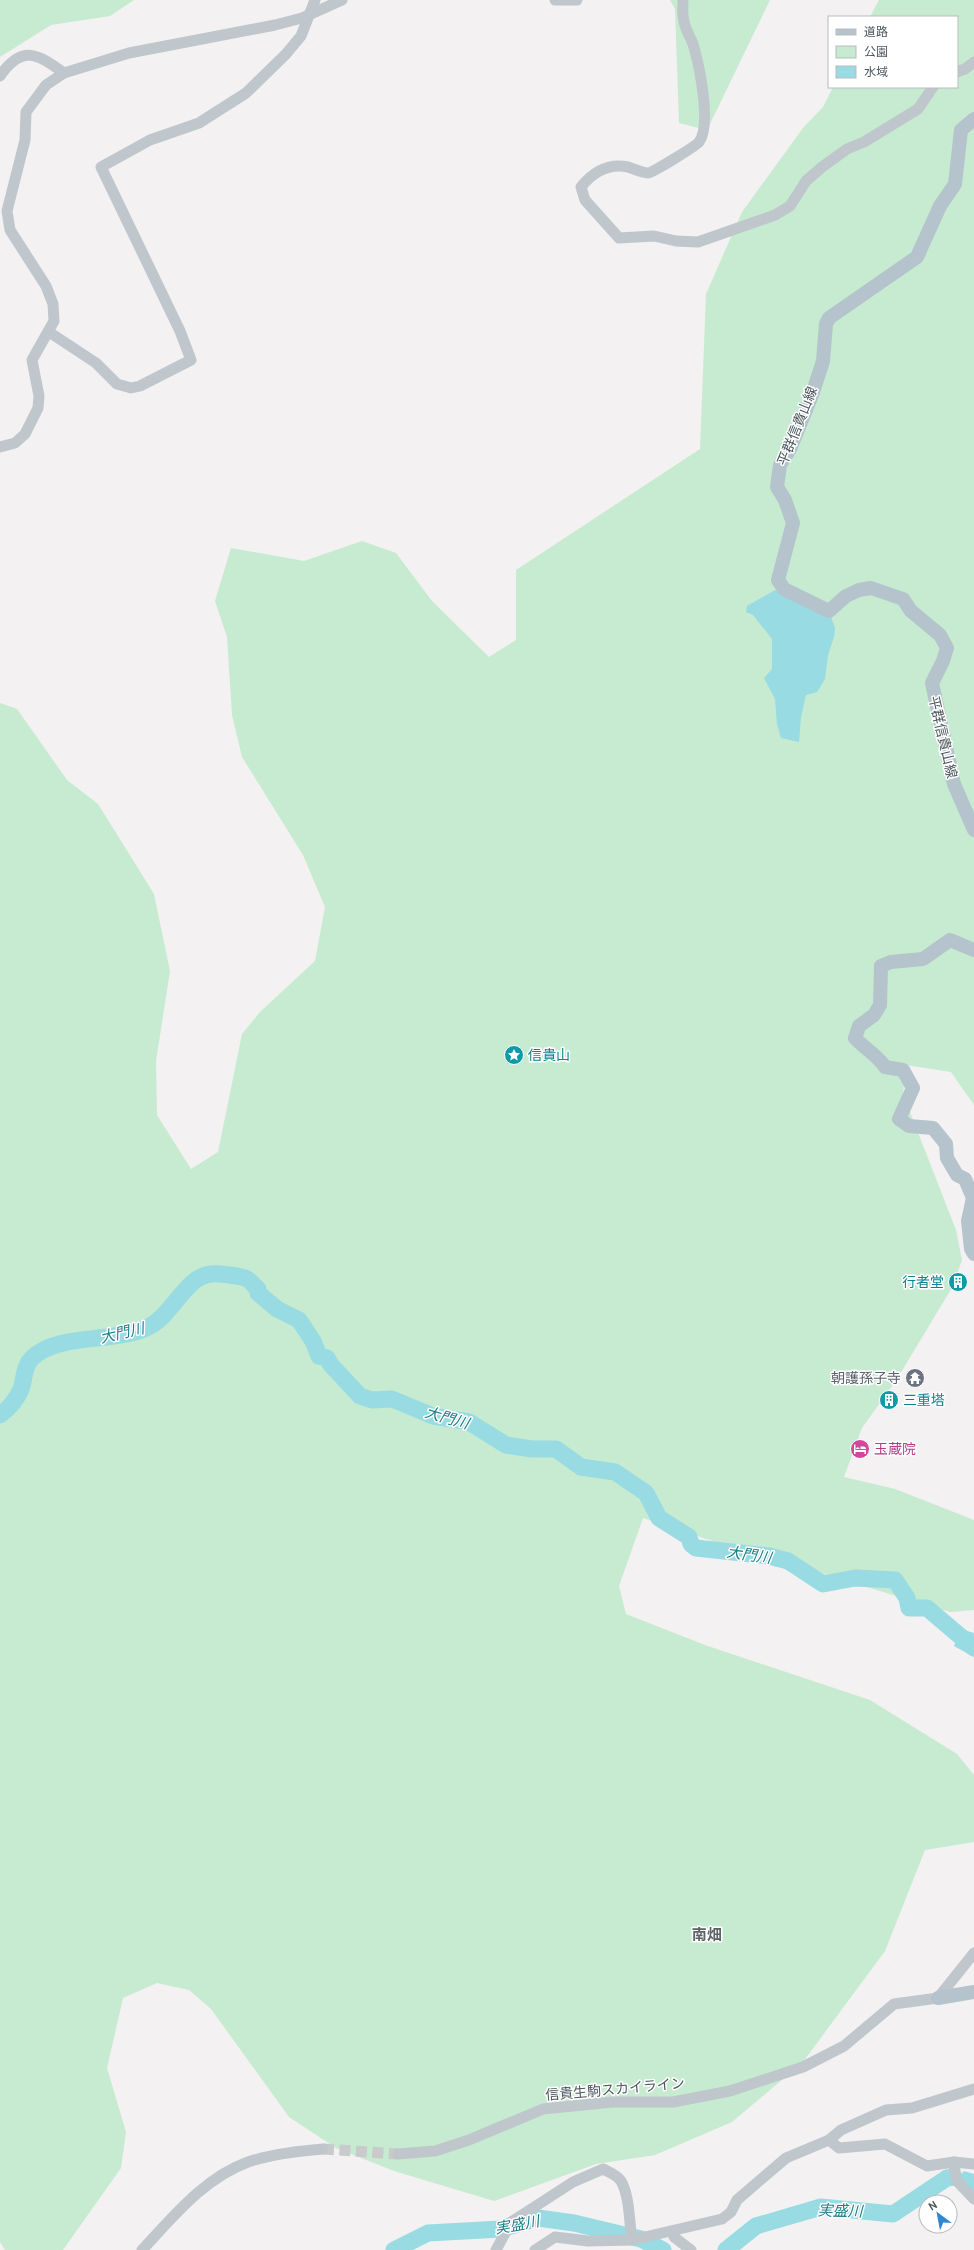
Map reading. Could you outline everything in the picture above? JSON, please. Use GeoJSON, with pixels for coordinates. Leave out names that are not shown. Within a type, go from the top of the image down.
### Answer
{"type":"FeatureCollection","features":[{"type":"Feature","properties":{"kind":"main road","name":"平群信貴山線"},"geometry":{"type":"LineString","coordinates":[[974,119],[962,130],[955,184],[940,206],[917,257],[829,318],[826,324],[823,361],[790,449],[780,465],[777,487],[785,500],[793,522],[778,580],[784,589],[829,611],[846,596],[859,590],[871,588],[903,599],[911,611],[940,635],[947,648],[943,661],[932,684],[954,784],[974,830]]}},
{"type":"Feature","properties":{"kind":"main road"},"geometry":{"type":"LineString","coordinates":[[974,950],[950,940],[923,959],[891,962],[881,966],[880,1005],[874,1015],[859,1026],[855,1038],[862,1045],[877,1055],[886,1067],[903,1070],[913,1088],[899,1119],[909,1126],[933,1128],[946,1144],[947,1158],[958,1175],[965,1179],[973,1198],[968,1221],[971,1250],[974,1254]]}},
{"type":"Feature","properties":{"kind":"main road"},"geometry":{"type":"LineString","coordinates":[[938,1998],[974,1992]]}},
{"type":"Feature","properties":{"kind":"street"},"geometry":{"type":"LineString","coordinates":[[48,332],[96,362],[117,384],[132,388],[140,386],[191,360],[180,331],[101,166],[150,140],[199,123],[228,106],[246,93],[286,54],[301,36],[315,0]]}},
{"type":"Feature","properties":{"kind":"street"},"geometry":{"type":"LineString","coordinates":[[0,447],[15,443],[25,434],[38,408],[39,396],[32,360],[54,321],[53,304],[46,286],[10,230],[7,211],[24,140],[26,112],[46,85],[64,73],[129,53],[275,25],[302,18],[342,0]]}},
{"type":"Feature","properties":{"kind":"street"},"geometry":{"type":"LineString","coordinates":[[555,0],[577,0]]}},
{"type":"Feature","properties":{"kind":"street"},"geometry":{"type":"LineString","coordinates":[[683,0],[684,22],[693,44],[702,91],[705,126],[703,137],[696,146],[669,161],[658,170],[648,173],[626,167],[605,167],[590,175],[581,187],[585,200],[619,238],[654,236],[676,241],[698,242],[776,215],[790,206],[806,182],[822,167],[848,149],[864,142],[918,109],[932,88]]}},
{"type":"Feature","properties":{"kind":"street"},"geometry":{"type":"LineString","coordinates":[[0,76],[8,65],[22,56],[32,54],[50,63],[64,73]]}},
{"type":"Feature","properties":{"kind":"street"},"geometry":{"type":"LineString","coordinates":[[958,72],[965,70],[974,62]]}},
{"type":"Feature","properties":{"kind":"street"},"geometry":{"type":"LineString","coordinates":[[938,1998],[974,1953]]}},
{"type":"Feature","properties":{"kind":"street","name":"信貴生駒スカイライン"},"geometry":{"type":"LineString","coordinates":[[398,2154],[434,2151],[469,2140],[544,2109],[613,2102],[673,2102],[730,2091],[803,2066],[844,2046],[894,2004],[938,1998]]}},
{"type":"Feature","properties":{"kind":"street"},"geometry":{"type":"LineString","coordinates":[[535,2250],[555,2237],[588,2241],[632,2240],[673,2232],[722,2219],[731,2212],[737,2200],[786,2158],[830,2140],[842,2130],[886,2110],[912,2108],[974,2090]]}},
{"type":"Feature","properties":{"kind":"street"},"geometry":{"type":"LineString","coordinates":[[830,2140],[839,2148],[885,2144],[927,2166],[954,2162],[974,2164]]}},
{"type":"Feature","properties":{"kind":"street"},"geometry":{"type":"LineString","coordinates":[[142,2250],[204,2187],[225,2173],[247,2162],[281,2153],[323,2149]]}},
{"type":"Feature","properties":{"kind":"street"},"geometry":{"type":"LineString","coordinates":[[954,2162],[956,2180],[974,2199]]}},
{"type":"Feature","properties":{"kind":"street"},"geometry":{"type":"LineString","coordinates":[[496,2250],[511,2222],[573,2182],[603,2169],[612,2173],[621,2181],[626,2196],[632,2240]]}},
{"type":"Feature","properties":{"kind":"street"},"geometry":{"type":"LineString","coordinates":[[673,2232],[674,2237],[691,2250]]}},
{"type":"Feature","properties":{"kind":"green space"},"geometry":{"type":"Polygon","coordinates":[[[0,0],[134,0],[110,16],[51,25],[0,57],[0,0]]]}},
{"type":"Feature","properties":{"kind":"green space"},"geometry":{"type":"Polygon","coordinates":[[[670,0],[770,0],[707,130],[679,123],[675,9],[670,0]]]}},
{"type":"Feature","properties":{"kind":"green space"},"geometry":{"type":"Polygon","coordinates":[[[879,0],[974,0],[974,1105],[951,1072],[906,1065],[903,1094],[956,1230],[962,1260],[953,1286],[897,1379],[862,1428],[844,1477],[895,1489],[974,1520],[974,1610],[950,1612],[703,1538],[643,1518],[619,1586],[626,1614],[705,1645],[870,1700],[957,1754],[974,1775],[974,1842],[925,1850],[885,1951],[803,2062],[732,2122],[655,2155],[596,2164],[494,2201],[394,2171],[336,2148],[289,2117],[211,2009],[189,1990],[157,1983],[123,1998],[107,2068],[126,2132],[121,2168],[63,2250],[5,2250],[0,2242],[0,703],[17,709],[67,780],[98,804],[154,894],[170,971],[156,1061],[157,1115],[191,1169],[218,1152],[242,1034],[260,1012],[315,961],[325,907],[303,855],[242,757],[232,715],[227,637],[215,601],[231,548],[304,561],[362,541],[396,553],[432,601],[489,657],[516,640],[516,570],[700,449],[706,294],[742,212],[803,128],[823,107],[832,88],[958,88],[958,16],[871,16],[879,0]]]}},
{"type":"Feature","properties":{"kind":"water"},"geometry":{"type":"Polygon","coordinates":[[[775,590],[831,617],[835,628],[834,637],[828,655],[825,679],[817,692],[806,695],[801,717],[799,742],[781,738],[777,724],[775,699],[764,678],[772,669],[772,639],[753,615],[746,612],[747,606],[775,590]]]}},
{"type":"Feature","properties":{"kind":"water"},"geometry":{"type":"Polygon","coordinates":[[[964,1630],[974,1633],[974,1657],[954,1646],[959,1634],[964,1630]]]}},
{"type":"Feature","properties":{"kind":"water"},"geometry":{"type":"Polygon","coordinates":[[[964,2171],[974,2174],[974,2192],[961,2180],[960,2176],[964,2171]]]}},
{"type":"Feature","properties":{"kind":"waterway","name":"大門川"},"geometry":{"type":"LineString","coordinates":[[0,1415],[12,1404],[19,1393],[27,1365],[32,1358],[43,1350],[72,1341],[122,1335],[137,1331],[150,1326],[158,1320],[166,1313],[187,1288],[202,1276],[214,1274],[241,1277],[250,1281],[258,1289],[258,1293],[277,1309],[299,1320],[313,1341],[319,1356],[327,1358],[331,1365],[360,1396],[372,1400],[392,1399],[433,1416],[469,1422],[506,1445],[532,1449],[556,1449],[581,1467],[615,1472],[646,1493],[659,1518],[689,1537],[691,1544],[696,1548],[769,1556],[788,1561],[823,1584],[855,1578],[895,1580],[907,1598],[909,1608],[927,1608],[974,1648]]}},
{"type":"Feature","properties":{"kind":"waterway","name":"実盛川"},"geometry":{"type":"LineString","coordinates":[[726,2250],[756,2226],[821,2207],[893,2214],[947,2178],[954,2177]]}},
{"type":"Feature","properties":{"kind":"waterway","name":"実盛川"},"geometry":{"type":"LineString","coordinates":[[394,2250],[428,2233],[501,2229],[538,2218],[574,2223],[641,2239],[663,2250]]}},
{"type":"Feature","properties":{"kind":"tunnel"},"geometry":{"type":"LineString","coordinates":[[323,2149],[398,2154]]}},
{"type":"Feature","properties":{"kind":"place","name":"信貴山"},"geometry":{"type":"Point","coordinates":[514,1055]}},
{"type":"Feature","properties":{"kind":"place","name":"行者堂"},"geometry":{"type":"Point","coordinates":[958,1282]}},
{"type":"Feature","properties":{"kind":"place","name":"朝護孫子寺"},"geometry":{"type":"Point","coordinates":[915,1378]}},
{"type":"Feature","properties":{"kind":"place","name":"三重塔"},"geometry":{"type":"Point","coordinates":[889,1400]}},
{"type":"Feature","properties":{"kind":"place","name":"玉蔵院"},"geometry":{"type":"Point","coordinates":[860,1449]}},
{"type":"Feature","properties":{"kind":"district","name":"南畑"},"geometry":{"type":"Point","coordinates":[707,1935]}}]}
